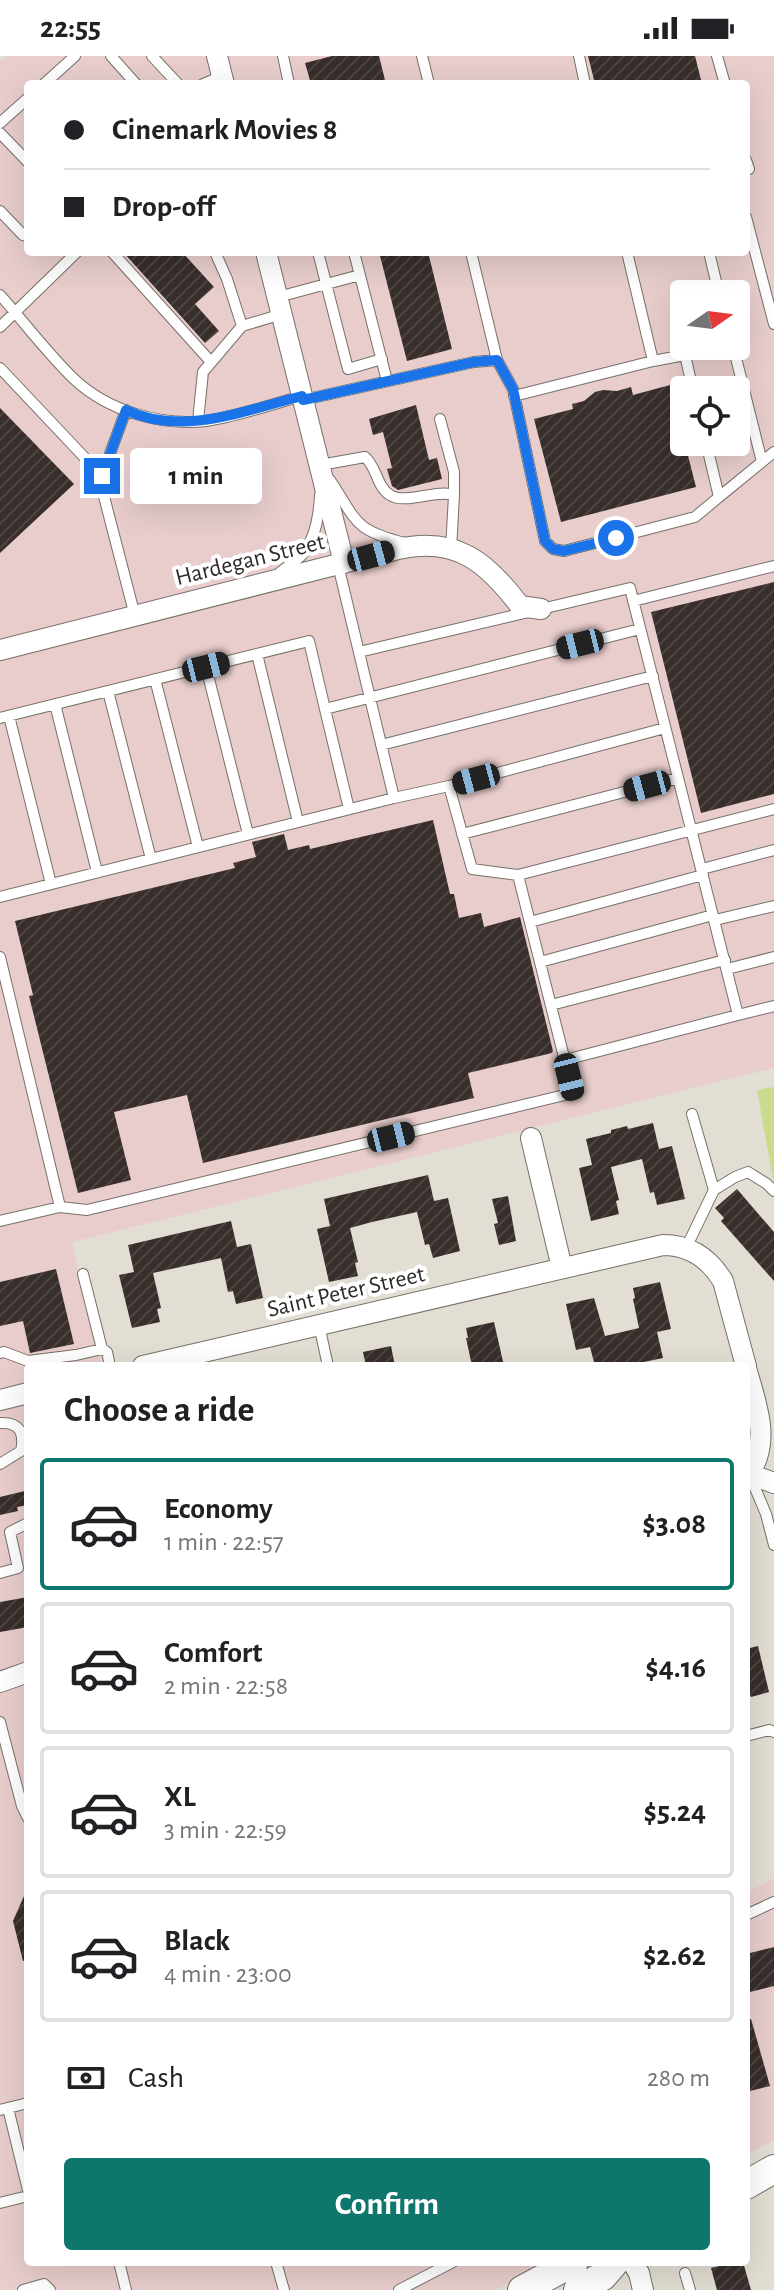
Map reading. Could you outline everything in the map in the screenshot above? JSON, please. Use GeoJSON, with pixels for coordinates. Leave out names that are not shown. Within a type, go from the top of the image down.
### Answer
{"type":"FeatureCollection","features":[{"type":"Feature","properties":{"kind":"main road"},"geometry":{"type":"LineString","coordinates":[[750,2183],[774,2169]]}},
{"type":"Feature","properties":{"kind":"main road"},"geometry":{"type":"LineString","coordinates":[[522,2290],[567,2266]]}},
{"type":"Feature","properties":{"kind":"main road"},"geometry":{"type":"LineString","coordinates":[[578,2290],[603,2276],[612,2266]]}},
{"type":"Feature","properties":{"kind":"street"},"geometry":{"type":"LineString","coordinates":[[267,256],[320,465],[341,564]]}},
{"type":"Feature","properties":{"kind":"street","name":"Hardegan Street"},"geometry":{"type":"LineString","coordinates":[[0,650],[419,546],[465,554],[484,565],[502,582],[520,606],[541,609]]}},
{"type":"Feature","properties":{"kind":"street"},"geometry":{"type":"LineString","coordinates":[[531,1138],[562,1268]]}},
{"type":"Feature","properties":{"kind":"street","name":"Saint Peter Street"},"geometry":{"type":"LineString","coordinates":[[160,1362],[657,1246],[672,1245],[692,1251]]}},
{"type":"Feature","properties":{"kind":"street"},"geometry":{"type":"LineString","coordinates":[[692,1251],[716,1269],[723,1281],[745,1362]]}},
{"type":"Feature","properties":{"kind":"street"},"geometry":{"type":"LineString","coordinates":[[750,1383],[761,1426],[760,1449],[750,1471]]}},
{"type":"Feature","properties":{"kind":"street"},"geometry":{"type":"LineString","coordinates":[[0,1400],[24,1394]]}},
{"type":"Feature","properties":{"kind":"street"},"geometry":{"type":"LineString","coordinates":[[750,1473],[774,1483]]}},
{"type":"Feature","properties":{"kind":"street"},"geometry":{"type":"LineString","coordinates":[[0,1682],[24,1673]]}},
{"type":"Feature","properties":{"kind":"street"},"geometry":{"type":"LineString","coordinates":[[635,2266],[643,2290]]}},
{"type":"Feature","properties":{"kind":"lane"},"geometry":{"type":"LineString","coordinates":[[48,80],[75,56]]}},
{"type":"Feature","properties":{"kind":"lane"},"geometry":{"type":"LineString","coordinates":[[111,56],[132,80]]}},
{"type":"Feature","properties":{"kind":"lane"},"geometry":{"type":"LineString","coordinates":[[152,56],[174,80]]}},
{"type":"Feature","properties":{"kind":"lane"},"geometry":{"type":"LineString","coordinates":[[283,56],[288,80]]}},
{"type":"Feature","properties":{"kind":"lane"},"geometry":{"type":"LineString","coordinates":[[422,56],[428,80]]}},
{"type":"Feature","properties":{"kind":"lane"},"geometry":{"type":"LineString","coordinates":[[579,56],[584,80]]}},
{"type":"Feature","properties":{"kind":"lane"},"geometry":{"type":"LineString","coordinates":[[717,56],[724,80]]}},
{"type":"Feature","properties":{"kind":"lane"},"geometry":{"type":"LineString","coordinates":[[0,123],[24,102]]}},
{"type":"Feature","properties":{"kind":"lane"},"geometry":{"type":"LineString","coordinates":[[0,133],[24,158]]}},
{"type":"Feature","properties":{"kind":"lane"},"geometry":{"type":"LineString","coordinates":[[0,211],[24,235]]}},
{"type":"Feature","properties":{"kind":"lane"},"geometry":{"type":"LineString","coordinates":[[750,232],[774,324]]}},
{"type":"Feature","properties":{"kind":"lane"},"geometry":{"type":"LineString","coordinates":[[0,327],[73,256]]}},
{"type":"Feature","properties":{"kind":"lane"},"geometry":{"type":"LineString","coordinates":[[116,256],[211,362]]}},
{"type":"Feature","properties":{"kind":"lane"},"geometry":{"type":"LineString","coordinates":[[217,256],[242,326]]}},
{"type":"Feature","properties":{"kind":"lane"},"geometry":{"type":"LineString","coordinates":[[319,256],[348,369],[382,359]]}},
{"type":"Feature","properties":{"kind":"lane"},"geometry":{"type":"LineString","coordinates":[[355,256],[387,381]]}},
{"type":"Feature","properties":{"kind":"lane"},"geometry":{"type":"LineString","coordinates":[[472,256],[497,360],[508,377],[514,396],[545,541],[553,549],[564,551],[695,517],[774,452]]}},
{"type":"Feature","properties":{"kind":"lane"},"geometry":{"type":"LineString","coordinates":[[628,256],[653,361]]}},
{"type":"Feature","properties":{"kind":"lane"},"geometry":{"type":"LineString","coordinates":[[710,256],[716,280]]}},
{"type":"Feature","properties":{"kind":"lane"},"geometry":{"type":"LineString","coordinates":[[198,421],[203,372],[242,326],[327,284],[360,275]]}},
{"type":"Feature","properties":{"kind":"lane"},"geometry":{"type":"LineString","coordinates":[[0,295],[75,379],[95,394],[135,415],[157,419],[207,420],[474,362],[497,360]]}},
{"type":"Feature","properties":{"kind":"lane"},"geometry":{"type":"LineString","coordinates":[[514,396],[685,355],[690,376]]}},
{"type":"Feature","properties":{"kind":"lane"},"geometry":{"type":"LineString","coordinates":[[736,360],[762,462]]}},
{"type":"Feature","properties":{"kind":"lane"},"geometry":{"type":"LineString","coordinates":[[0,368],[102,476]]}},
{"type":"Feature","properties":{"kind":"lane"},"geometry":{"type":"LineString","coordinates":[[126,410],[100,481],[135,616]]}},
{"type":"Feature","properties":{"kind":"lane"},"geometry":{"type":"LineString","coordinates":[[440,419],[454,472],[451,550]]}},
{"type":"Feature","properties":{"kind":"lane"},"geometry":{"type":"LineString","coordinates":[[709,456],[719,497]]}},
{"type":"Feature","properties":{"kind":"lane"},"geometry":{"type":"LineString","coordinates":[[320,465],[365,457],[371,462],[380,485],[390,496],[454,495]]}},
{"type":"Feature","properties":{"kind":"lane"},"geometry":{"type":"LineString","coordinates":[[320,465],[353,518],[364,528],[377,536],[419,546]]}},
{"type":"Feature","properties":{"kind":"lane"},"geometry":{"type":"LineString","coordinates":[[268,583],[302,554],[318,521],[320,465]]}},
{"type":"Feature","properties":{"kind":"lane"},"geometry":{"type":"LineString","coordinates":[[341,564],[394,798]]}},
{"type":"Feature","properties":{"kind":"lane"},"geometry":{"type":"LineString","coordinates":[[633,601],[774,566]]}},
{"type":"Feature","properties":{"kind":"lane"},"geometry":{"type":"LineString","coordinates":[[359,652],[630,588],[738,1015]]}},
{"type":"Feature","properties":{"kind":"lane"},"geometry":{"type":"LineString","coordinates":[[325,709],[640,629]]}},
{"type":"Feature","properties":{"kind":"lane"},"geometry":{"type":"LineString","coordinates":[[51,884],[4,717],[55,704],[309,641],[349,809]]}},
{"type":"Feature","properties":{"kind":"lane"},"geometry":{"type":"LineString","coordinates":[[257,654],[298,822]]}},
{"type":"Feature","properties":{"kind":"lane"},"geometry":{"type":"LineString","coordinates":[[206,667],[248,834]]}},
{"type":"Feature","properties":{"kind":"lane"},"geometry":{"type":"LineString","coordinates":[[381,745],[653,676]]}},
{"type":"Feature","properties":{"kind":"lane"},"geometry":{"type":"LineString","coordinates":[[155,679],[198,847]]}},
{"type":"Feature","properties":{"kind":"lane"},"geometry":{"type":"LineString","coordinates":[[108,691],[151,859]]}},
{"type":"Feature","properties":{"kind":"lane"},"geometry":{"type":"LineString","coordinates":[[55,704],[97,872]]}},
{"type":"Feature","properties":{"kind":"lane"},"geometry":{"type":"LineString","coordinates":[[0,897],[449,786],[665,728]]}},
{"type":"Feature","properties":{"kind":"lane"},"geometry":{"type":"LineString","coordinates":[[462,834],[678,778]]}},
{"type":"Feature","properties":{"kind":"lane"},"geometry":{"type":"LineString","coordinates":[[449,786],[472,869],[518,875],[774,809]]}},
{"type":"Feature","properties":{"kind":"lane"},"geometry":{"type":"LineString","coordinates":[[530,922],[774,850]]}},
{"type":"Feature","properties":{"kind":"lane"},"geometry":{"type":"LineString","coordinates":[[0,1221],[60,1207],[87,1210],[573,1093],[518,875]]}},
{"type":"Feature","properties":{"kind":"lane"},"geometry":{"type":"LineString","coordinates":[[540,962],[774,906]]}},
{"type":"Feature","properties":{"kind":"lane"},"geometry":{"type":"LineString","coordinates":[[0,957],[60,1207]]}},
{"type":"Feature","properties":{"kind":"lane"},"geometry":{"type":"LineString","coordinates":[[551,1005],[774,957]]}},
{"type":"Feature","properties":{"kind":"lane"},"geometry":{"type":"LineString","coordinates":[[565,1060],[774,1006]]}},
{"type":"Feature","properties":{"kind":"lane"},"geometry":{"type":"LineString","coordinates":[[692,1114],[714,1190],[692,1251]]}},
{"type":"Feature","properties":{"kind":"lane"},"geometry":{"type":"LineString","coordinates":[[714,1190],[748,1172],[774,1191]]}},
{"type":"Feature","properties":{"kind":"lane"},"geometry":{"type":"LineString","coordinates":[[83,1274],[102,1349],[107,1352],[109,1362]]}},
{"type":"Feature","properties":{"kind":"lane"},"geometry":{"type":"LineString","coordinates":[[319,1325],[327,1362]]}},
{"type":"Feature","properties":{"kind":"lane"},"geometry":{"type":"LineString","coordinates":[[0,1353],[28,1361],[102,1349]]}},
{"type":"Feature","properties":{"kind":"lane"},"geometry":{"type":"LineString","coordinates":[[0,1423],[12,1423],[24,1439],[21,1451],[0,1464]]}},
{"type":"Feature","properties":{"kind":"lane"},"geometry":{"type":"LineString","coordinates":[[750,1475],[766,1514],[774,1545]]}},
{"type":"Feature","properties":{"kind":"lane"},"geometry":{"type":"LineString","coordinates":[[0,1573],[18,1568],[5,1532],[24,1525]]}},
{"type":"Feature","properties":{"kind":"lane"},"geometry":{"type":"LineString","coordinates":[[0,1722],[24,1810]]}},
{"type":"Feature","properties":{"kind":"lane"},"geometry":{"type":"LineString","coordinates":[[750,1735],[769,1730],[774,1732]]}},
{"type":"Feature","properties":{"kind":"lane"},"geometry":{"type":"LineString","coordinates":[[750,1913],[774,1902]]}},
{"type":"Feature","properties":{"kind":"lane"},"geometry":{"type":"LineString","coordinates":[[24,2104],[4,2109],[24,2176]]}},
{"type":"Feature","properties":{"kind":"lane"},"geometry":{"type":"LineString","coordinates":[[0,2203],[24,2197]]}},
{"type":"Feature","properties":{"kind":"lane"},"geometry":{"type":"LineString","coordinates":[[120,2266],[126,2290]]}},
{"type":"Feature","properties":{"kind":"lane"},"geometry":{"type":"LineString","coordinates":[[277,2266],[284,2290]]}},
{"type":"Feature","properties":{"kind":"lane"},"geometry":{"type":"LineString","coordinates":[[399,2290],[445,2266]]}},
{"type":"Feature","properties":{"kind":"lane"},"geometry":{"type":"LineString","coordinates":[[685,2273],[690,2290]]}},
{"type":"Feature","properties":{"kind":"lane"},"geometry":{"type":"LineString","coordinates":[[23,2290],[44,2284],[50,2290]]}},
{"type":"Feature","properties":{"kind":"shaded area"},"geometry":{"type":"Polygon","coordinates":[[[7,56],[774,56],[774,1068],[72,1242],[100,1362],[24,1362],[24,2266],[541,2266],[496,2290],[0,2290],[0,62],[7,56]]]}},
{"type":"Feature","properties":{"kind":"shaded area"},"geometry":{"type":"Polygon","coordinates":[[[774,1878],[774,2140],[750,2153],[750,1891],[774,1878]]]}},
{"type":"Feature","properties":{"kind":"green space"},"geometry":{"type":"Polygon","coordinates":[[[774,1087],[774,1179],[773,1179],[757,1090],[774,1087]]]}},
{"type":"Feature","properties":{"kind":"building"},"geometry":{"type":"Polygon","coordinates":[[[332,56],[379,56],[385,80],[310,80],[305,63],[332,56]]]}},
{"type":"Feature","properties":{"kind":"building"},"geometry":{"type":"Polygon","coordinates":[[[588,56],[695,56],[701,80],[594,80],[588,56]]]}},
{"type":"Feature","properties":{"kind":"building"},"geometry":{"type":"Polygon","coordinates":[[[127,256],[186,256],[214,287],[195,304],[219,331],[205,343],[127,256]]]}},
{"type":"Feature","properties":{"kind":"building"},"geometry":{"type":"Polygon","coordinates":[[[380,256],[429,256],[452,349],[407,361],[380,256]]]}},
{"type":"Feature","properties":{"kind":"building"},"geometry":{"type":"Polygon","coordinates":[[[670,385],[670,456],[688,456],[696,487],[561,522],[534,419],[573,409],[572,404],[603,390],[617,391],[631,387],[633,395],[670,385]]]}},
{"type":"Feature","properties":{"kind":"building"},"geometry":{"type":"Polygon","coordinates":[[[416,405],[429,460],[437,458],[442,479],[398,490],[392,486],[387,469],[392,468],[383,432],[373,435],[369,419],[416,405]]]}},
{"type":"Feature","properties":{"kind":"building"},"geometry":{"type":"Polygon","coordinates":[[[0,408],[74,484],[0,553],[0,408]]]}},
{"type":"Feature","properties":{"kind":"building"},"geometry":{"type":"Polygon","coordinates":[[[774,582],[774,794],[701,813],[651,612],[774,582]]]}},
{"type":"Feature","properties":{"kind":"building"},"geometry":{"type":"Polygon","coordinates":[[[433,820],[450,894],[454,894],[459,918],[481,913],[484,927],[520,917],[552,1053],[468,1073],[474,1098],[203,1163],[187,1095],[114,1112],[131,1180],[78,1193],[29,996],[33,995],[15,921],[235,868],[233,863],[256,857],[252,842],[284,834],[288,850],[309,845],[310,849],[433,820]]]}},
{"type":"Feature","properties":{"kind":"building"},"geometry":{"type":"Polygon","coordinates":[[[653,1123],[659,1149],[672,1146],[685,1199],[657,1205],[654,1192],[650,1193],[642,1159],[611,1167],[619,1214],[591,1221],[579,1168],[592,1165],[586,1139],[627,1126],[628,1129],[653,1123]]]}},
{"type":"Feature","properties":{"kind":"building"},"geometry":{"type":"Polygon","coordinates":[[[428,1175],[434,1201],[448,1198],[460,1251],[433,1258],[429,1244],[425,1245],[417,1212],[372,1222],[350,1228],[358,1276],[329,1282],[317,1229],[330,1226],[324,1199],[428,1175]]]}},
{"type":"Feature","properties":{"kind":"building"},"geometry":{"type":"Polygon","coordinates":[[[737,1189],[774,1232],[774,1281],[721,1221],[724,1218],[715,1208],[737,1189]]]}},
{"type":"Feature","properties":{"kind":"building"},"geometry":{"type":"Polygon","coordinates":[[[508,1196],[516,1241],[499,1245],[492,1199],[508,1196]]]}},
{"type":"Feature","properties":{"kind":"building"},"geometry":{"type":"Polygon","coordinates":[[[231,1221],[237,1247],[251,1244],[263,1298],[236,1304],[233,1291],[228,1292],[221,1258],[153,1273],[161,1308],[157,1309],[160,1322],[132,1328],[119,1275],[134,1272],[128,1245],[231,1221]]]}},
{"type":"Feature","properties":{"kind":"building"},"geometry":{"type":"Polygon","coordinates":[[[56,1269],[74,1344],[30,1353],[23,1321],[0,1326],[0,1282],[56,1269]]]}},
{"type":"Feature","properties":{"kind":"building"},"geometry":{"type":"Polygon","coordinates":[[[660,1282],[671,1329],[657,1332],[663,1358],[644,1362],[594,1362],[590,1347],[576,1350],[566,1304],[594,1298],[605,1336],[639,1328],[633,1288],[660,1282]]]}},
{"type":"Feature","properties":{"kind":"building"},"geometry":{"type":"Polygon","coordinates":[[[494,1322],[503,1362],[471,1362],[466,1328],[494,1322]]]}},
{"type":"Feature","properties":{"kind":"building"},"geometry":{"type":"Polygon","coordinates":[[[391,1346],[394,1362],[365,1362],[363,1352],[391,1346]]]}},
{"type":"Feature","properties":{"kind":"building"},"geometry":{"type":"Polygon","coordinates":[[[24,1491],[24,1506],[17,1507],[18,1511],[0,1515],[0,1497],[24,1491]]]}},
{"type":"Feature","properties":{"kind":"building"},"geometry":{"type":"Polygon","coordinates":[[[24,1598],[24,1628],[0,1632],[0,1602],[24,1598]]]}},
{"type":"Feature","properties":{"kind":"building"},"geometry":{"type":"Polygon","coordinates":[[[758,1646],[769,1692],[751,1697],[750,1695],[750,1648],[758,1646]]]}},
{"type":"Feature","properties":{"kind":"building"},"geometry":{"type":"Polygon","coordinates":[[[24,1896],[24,1961],[23,1961],[13,1921],[24,1896]]]}},
{"type":"Feature","properties":{"kind":"building"},"geometry":{"type":"Polygon","coordinates":[[[774,1947],[774,1986],[750,1992],[750,1953],[774,1947]]]}},
{"type":"Feature","properties":{"kind":"building"},"geometry":{"type":"Polygon","coordinates":[[[750,2019],[770,2086],[750,2091],[750,2019]]]}},
{"type":"Feature","properties":{"kind":"building"},"geometry":{"type":"Polygon","coordinates":[[[744,2266],[751,2290],[717,2290],[711,2268],[744,2266]]]}},
{"type":"Feature","properties":{"kind":"route"},"geometry":{"type":"LineString","coordinates":[[102,476],[126,410],[157,419],[207,420],[302,396],[303,400],[474,362],[497,360],[513,389],[545,541],[553,549],[564,551],[616,538]]}}]}
